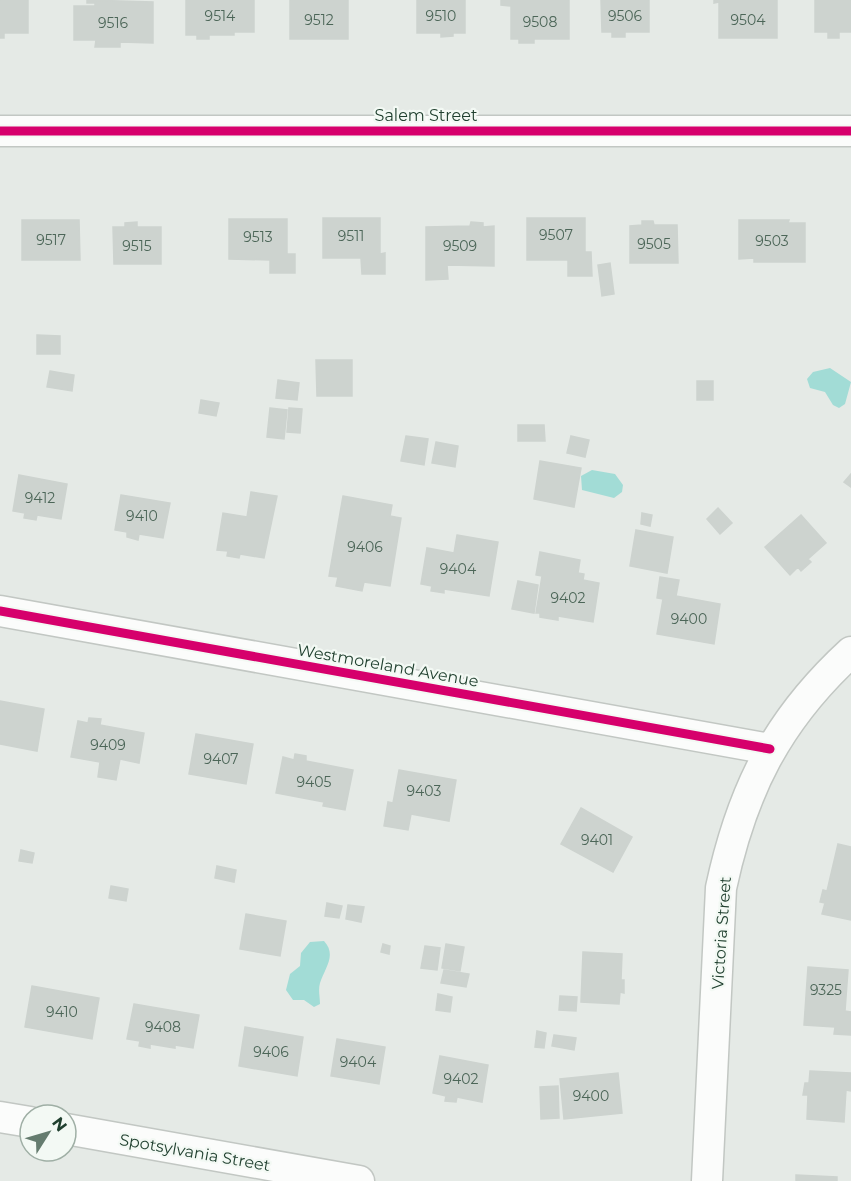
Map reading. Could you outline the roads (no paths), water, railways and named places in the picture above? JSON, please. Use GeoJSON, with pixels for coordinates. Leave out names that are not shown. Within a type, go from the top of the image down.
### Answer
{"type":"FeatureCollection","features":[{"type":"Feature","properties":{"kind":"street","name":"Salem Street"},"geometry":{"type":"LineString","coordinates":[[0,131],[851,130]]}},
{"type":"Feature","properties":{"kind":"street","name":"Westmoreland Avenue"},"geometry":{"type":"LineString","coordinates":[[0,611],[770,749]]}},
{"type":"Feature","properties":{"kind":"street","name":"Victoria Street"},"geometry":{"type":"LineString","coordinates":[[707,1181],[721,888],[730,848],[746,800],[770,749],[796,710],[851,652]]}},
{"type":"Feature","properties":{"kind":"street"},"geometry":{"type":"LineString","coordinates":[[0,1117],[18,1120]]}},
{"type":"Feature","properties":{"kind":"street","name":"Spotsylvania Street"},"geometry":{"type":"LineString","coordinates":[[78,1131],[359,1181]]}},
{"type":"Feature","properties":{"kind":"water"},"geometry":{"type":"Polygon","coordinates":[[[830,368],[851,382],[845,404],[839,408],[833,405],[825,392],[810,388],[807,379],[813,372],[830,368]]]}},
{"type":"Feature","properties":{"kind":"water"},"geometry":{"type":"Polygon","coordinates":[[[592,470],[615,474],[623,485],[622,492],[614,498],[582,490],[581,476],[592,470]]]}},
{"type":"Feature","properties":{"kind":"water"},"geometry":{"type":"Polygon","coordinates":[[[324,941],[330,951],[330,956],[319,986],[320,1004],[314,1007],[304,1000],[293,1000],[286,990],[290,974],[300,966],[301,953],[310,942],[324,941]]]}}]}
